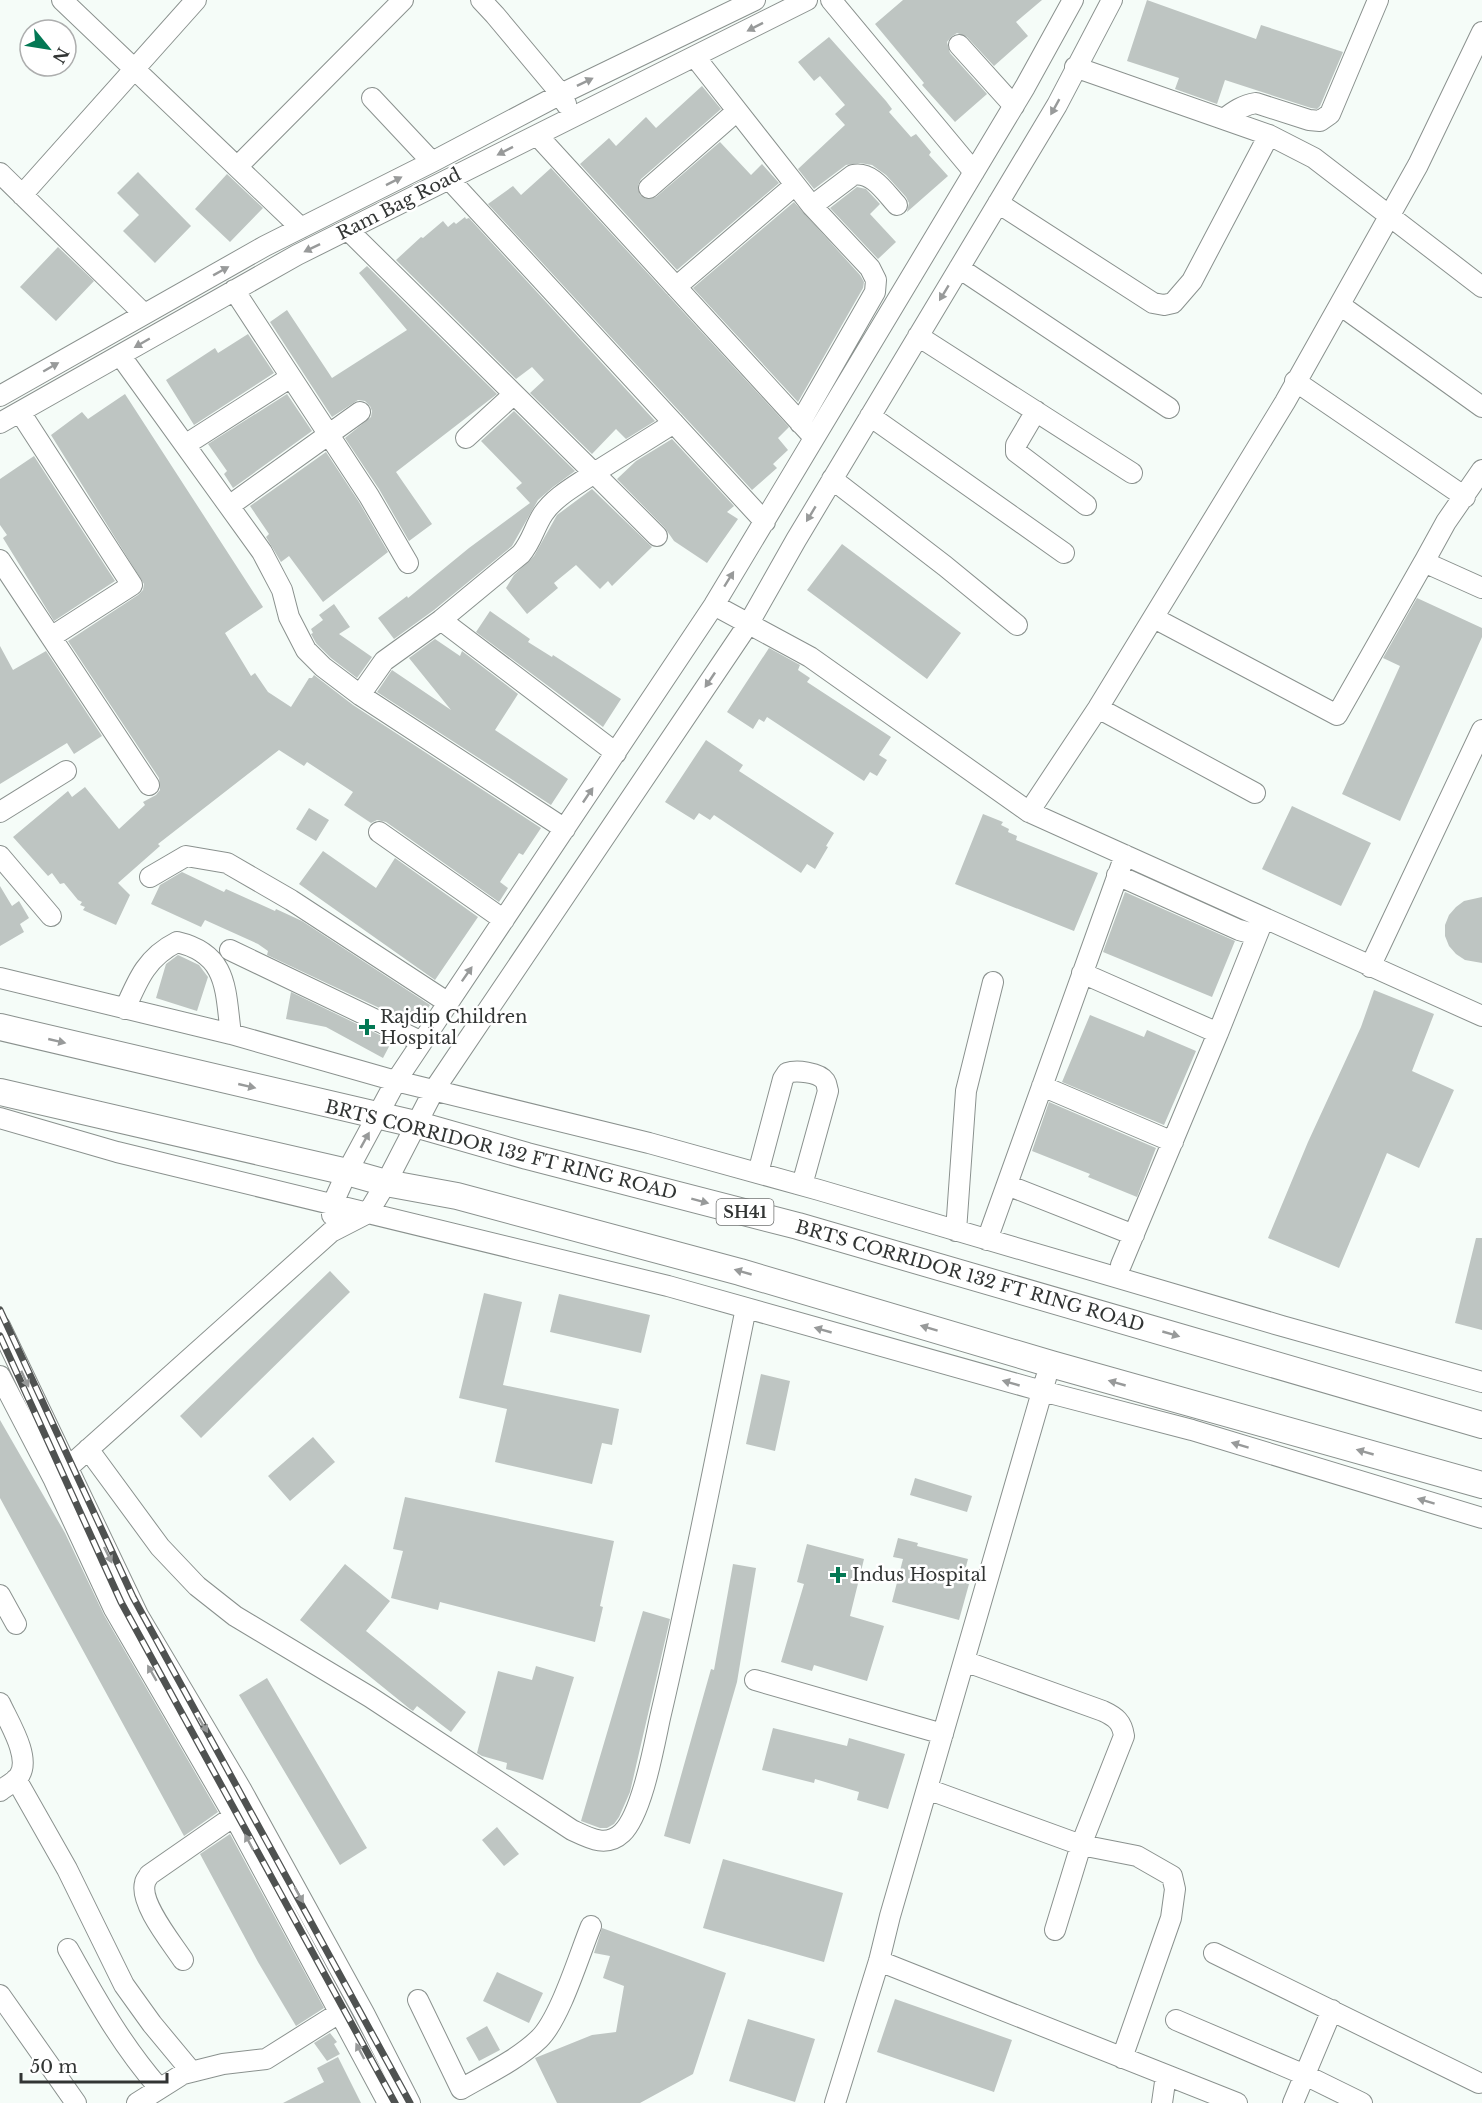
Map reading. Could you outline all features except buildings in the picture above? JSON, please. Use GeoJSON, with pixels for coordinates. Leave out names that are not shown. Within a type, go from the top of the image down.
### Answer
{"type":"FeatureCollection","features":[{"type":"Feature","properties":{"kind":"main road","name":"BRTS CORRIDOR 132 FT RING ROAD"},"geometry":{"type":"LineString","coordinates":[[0,1028],[415,1124],[527,1156],[798,1226],[1482,1425]]}},
{"type":"Feature","properties":{"kind":"main road"},"geometry":{"type":"LineString","coordinates":[[0,1092],[386,1183],[458,1196],[740,1272],[1051,1365],[1482,1485]]}},
{"type":"Feature","properties":{"kind":"street"},"geometry":{"type":"LineString","coordinates":[[62,0],[302,228]]}},
{"type":"Feature","properties":{"kind":"street"},"geometry":{"type":"LineString","coordinates":[[22,195],[196,0]]}},
{"type":"Feature","properties":{"kind":"street"},"geometry":{"type":"LineString","coordinates":[[237,167],[403,0]]}},
{"type":"Feature","properties":{"kind":"street"},"geometry":{"type":"LineString","coordinates":[[481,0],[502,7],[561,94],[571,118]]}},
{"type":"Feature","properties":{"kind":"street","name":"Ram Bag Road"},"geometry":{"type":"LineString","coordinates":[[0,396],[266,246],[561,94],[754,0]]}},
{"type":"Feature","properties":{"kind":"street","name":"Ram Bag Road"},"geometry":{"type":"LineString","coordinates":[[0,423],[297,255],[807,0]]}},
{"type":"Feature","properties":{"kind":"street"},"geometry":{"type":"LineString","coordinates":[[831,0],[974,172]]}},
{"type":"Feature","properties":{"kind":"street"},"geometry":{"type":"LineString","coordinates":[[331,1233],[333,1203],[396,1081],[714,604],[1014,105],[1073,0]]}},
{"type":"Feature","properties":{"kind":"street"},"geometry":{"type":"LineString","coordinates":[[61,1474],[331,1233],[368,1213],[434,1090],[749,623],[832,479],[1057,105],[1112,0]]}},
{"type":"Feature","properties":{"kind":"street"},"geometry":{"type":"LineString","coordinates":[[1224,119],[1247,104],[1256,103],[1309,120],[1320,121],[1330,114],[1378,0]]}},
{"type":"Feature","properties":{"kind":"street"},"geometry":{"type":"LineString","coordinates":[[1029,812],[1098,708],[1279,412],[1418,165],[1482,32]]}},
{"type":"Feature","properties":{"kind":"street"},"geometry":{"type":"LineString","coordinates":[[959,45],[1014,105]]}},
{"type":"Feature","properties":{"kind":"street"},"geometry":{"type":"LineString","coordinates":[[695,57],[812,206],[870,268],[876,280],[875,292],[800,423]]}},
{"type":"Feature","properties":{"kind":"street"},"geometry":{"type":"LineString","coordinates":[[1075,67],[1269,135],[1314,158],[1482,287]]}},
{"type":"Feature","properties":{"kind":"street"},"geometry":{"type":"LineString","coordinates":[[372,98],[432,162]]}},
{"type":"Feature","properties":{"kind":"street"},"geometry":{"type":"LineString","coordinates":[[650,188],[737,111]]}},
{"type":"Feature","properties":{"kind":"street"},"geometry":{"type":"LineString","coordinates":[[537,135],[815,439]]}},
{"type":"Feature","properties":{"kind":"street"},"geometry":{"type":"LineString","coordinates":[[998,203],[1153,303],[1164,305],[1173,303],[1192,282],[1269,135]]}},
{"type":"Feature","properties":{"kind":"street"},"geometry":{"type":"LineString","coordinates":[[0,173],[144,314]]}},
{"type":"Feature","properties":{"kind":"street"},"geometry":{"type":"LineString","coordinates":[[812,206],[853,175],[860,173],[869,176],[897,205]]}},
{"type":"Feature","properties":{"kind":"street"},"geometry":{"type":"LineString","coordinates":[[449,179],[765,522]]}},
{"type":"Feature","properties":{"kind":"street"},"geometry":{"type":"LineString","coordinates":[[676,287],[795,184]]}},
{"type":"Feature","properties":{"kind":"street"},"geometry":{"type":"LineString","coordinates":[[348,230],[657,536]]}},
{"type":"Feature","properties":{"kind":"street"},"geometry":{"type":"LineString","coordinates":[[959,268],[1169,408]]}},
{"type":"Feature","properties":{"kind":"street"},"geometry":{"type":"LineString","coordinates":[[234,290],[369,496],[408,563]]}},
{"type":"Feature","properties":{"kind":"street"},"geometry":{"type":"LineString","coordinates":[[1340,305],[1482,407]]}},
{"type":"Feature","properties":{"kind":"street"},"geometry":{"type":"LineString","coordinates":[[918,336],[1132,473]]}},
{"type":"Feature","properties":{"kind":"street"},"geometry":{"type":"LineString","coordinates":[[120,355],[262,552],[282,590],[290,617],[306,650],[323,667],[360,694],[565,829]]}},
{"type":"Feature","properties":{"kind":"street"},"geometry":{"type":"LineString","coordinates":[[185,445],[291,376]]}},
{"type":"Feature","properties":{"kind":"street"},"geometry":{"type":"LineString","coordinates":[[1295,381],[1465,497]]}},
{"type":"Feature","properties":{"kind":"street"},"geometry":{"type":"LineString","coordinates":[[466,438],[514,394]]}},
{"type":"Feature","properties":{"kind":"street"},"geometry":{"type":"LineString","coordinates":[[1036,411],[1016,445],[1016,452],[1086,505]]}},
{"type":"Feature","properties":{"kind":"street"},"geometry":{"type":"LineString","coordinates":[[20,412],[132,585],[51,637]]}},
{"type":"Feature","properties":{"kind":"street"},"geometry":{"type":"LineString","coordinates":[[229,506],[360,412]]}},
{"type":"Feature","properties":{"kind":"street"},"geometry":{"type":"LineString","coordinates":[[870,416],[1064,553]]}},
{"type":"Feature","properties":{"kind":"street"},"geometry":{"type":"LineString","coordinates":[[360,694],[384,661],[441,620],[521,555],[530,544],[541,516],[550,504],[594,473],[674,423]]}},
{"type":"Feature","properties":{"kind":"street"},"geometry":{"type":"LineString","coordinates":[[1154,618],[1337,715],[1446,522],[1482,470]]}},
{"type":"Feature","properties":{"kind":"street"},"geometry":{"type":"LineString","coordinates":[[832,479],[1017,625]]}},
{"type":"Feature","properties":{"kind":"street"},"geometry":{"type":"LineString","coordinates":[[0,560],[149,785]]}},
{"type":"Feature","properties":{"kind":"street"},"geometry":{"type":"LineString","coordinates":[[1424,562],[1482,588]]}},
{"type":"Feature","properties":{"kind":"street"},"geometry":{"type":"LineString","coordinates":[[714,604],[810,657],[1029,812],[1125,855],[1260,927],[1370,967],[1482,1016]]}},
{"type":"Feature","properties":{"kind":"street"},"geometry":{"type":"LineString","coordinates":[[441,620],[616,753]]}},
{"type":"Feature","properties":{"kind":"street"},"geometry":{"type":"LineString","coordinates":[[1098,708],[1255,793]]}},
{"type":"Feature","properties":{"kind":"street"},"geometry":{"type":"LineString","coordinates":[[1370,967],[1482,730]]}},
{"type":"Feature","properties":{"kind":"street"},"geometry":{"type":"LineString","coordinates":[[0,812],[66,771]]}},
{"type":"Feature","properties":{"kind":"street"},"geometry":{"type":"LineString","coordinates":[[379,832],[504,920]]}},
{"type":"Feature","properties":{"kind":"street"},"geometry":{"type":"LineString","coordinates":[[987,1240],[1125,855]]}},
{"type":"Feature","properties":{"kind":"street"},"geometry":{"type":"LineString","coordinates":[[0,856],[51,916]]}},
{"type":"Feature","properties":{"kind":"street"},"geometry":{"type":"LineString","coordinates":[[150,877],[186,856],[227,863],[291,900],[447,1002]]}},
{"type":"Feature","properties":{"kind":"street"},"geometry":{"type":"LineString","coordinates":[[1117,875],[1239,930],[1260,927]]}},
{"type":"Feature","properties":{"kind":"street"},"geometry":{"type":"LineString","coordinates":[[1121,1265],[1260,927]]}},
{"type":"Feature","properties":{"kind":"street"},"geometry":{"type":"LineString","coordinates":[[125,1009],[146,967],[157,955],[177,942],[188,945],[214,962],[222,975],[231,1034]]}},
{"type":"Feature","properties":{"kind":"street"},"geometry":{"type":"LineString","coordinates":[[230,950],[422,1042]]}},
{"type":"Feature","properties":{"kind":"street"},"geometry":{"type":"LineString","coordinates":[[1082,973],[1218,1033]]}},
{"type":"Feature","properties":{"kind":"street"},"geometry":{"type":"LineString","coordinates":[[0,978],[231,1034],[396,1081],[649,1143],[802,1185],[1482,1382]]}},
{"type":"Feature","properties":{"kind":"street"},"geometry":{"type":"LineString","coordinates":[[956,1231],[966,1091],[993,982]]}},
{"type":"Feature","properties":{"kind":"street"},"geometry":{"type":"LineString","coordinates":[[758,1173],[783,1079],[787,1073],[794,1071],[820,1077],[826,1082],[828,1091],[802,1185]]}},
{"type":"Feature","properties":{"kind":"street"},"geometry":{"type":"LineString","coordinates":[[1042,1086],[1173,1142]]}},
{"type":"Feature","properties":{"kind":"street"},"geometry":{"type":"LineString","coordinates":[[0,1118],[117,1152],[668,1286],[1042,1391],[1192,1430],[1482,1518]]}},
{"type":"Feature","properties":{"kind":"street"},"geometry":{"type":"LineString","coordinates":[[1007,1185],[1134,1235]]}},
{"type":"Feature","properties":{"kind":"street"},"geometry":{"type":"LineString","coordinates":[[88,1449],[160,1546],[197,1586],[235,1616],[370,1696],[572,1830],[595,1841],[607,1842],[621,1834],[629,1824],[643,1790],[671,1671],[746,1308]]}},
{"type":"Feature","properties":{"kind":"street"},"geometry":{"type":"LineString","coordinates":[[0,1326],[114,1609],[234,1816],[388,2103]]}},
{"type":"Feature","properties":{"kind":"street"},"geometry":{"type":"LineString","coordinates":[[835,2103],[879,1961],[890,1916],[1051,1365]]}},
{"type":"Feature","properties":{"kind":"street"},"geometry":{"type":"LineString","coordinates":[[0,1376],[4,1397],[61,1474],[138,1615],[241,1789],[364,2013],[410,2103]]}},
{"type":"Feature","properties":{"kind":"street"},"geometry":{"type":"LineString","coordinates":[[0,1595],[16,1624]]}},
{"type":"Feature","properties":{"kind":"street"},"geometry":{"type":"LineString","coordinates":[[964,1661],[1103,1711],[1115,1717],[1122,1726],[1125,1736],[1081,1845],[1055,1930]]}},
{"type":"Feature","properties":{"kind":"street"},"geometry":{"type":"LineString","coordinates":[[755,1680],[943,1734]]}},
{"type":"Feature","properties":{"kind":"street"},"geometry":{"type":"LineString","coordinates":[[0,1703],[23,1753],[20,1775],[8,1785],[67,1869],[124,1985],[152,2025],[191,2071]]}},
{"type":"Feature","properties":{"kind":"street"},"geometry":{"type":"LineString","coordinates":[[927,1789],[1081,1845],[1137,1856],[1172,1876],[1175,1889],[1171,1918],[1122,2058]]}},
{"type":"Feature","properties":{"kind":"street"},"geometry":{"type":"LineString","coordinates":[[183,1960],[152,1912],[144,1894],[144,1884],[149,1875],[234,1816]]}},
{"type":"Feature","properties":{"kind":"street"},"geometry":{"type":"LineString","coordinates":[[418,2000],[464,2096],[541,2038],[554,2019],[591,1926]]}},
{"type":"Feature","properties":{"kind":"street"},"geometry":{"type":"LineString","coordinates":[[68,1949],[133,2058],[159,2088]]}},
{"type":"Feature","properties":{"kind":"street"},"geometry":{"type":"LineString","coordinates":[[1214,1953],[1479,2083]]}},
{"type":"Feature","properties":{"kind":"street"},"geometry":{"type":"LineString","coordinates":[[879,1961],[1237,2103]]}},
{"type":"Feature","properties":{"kind":"street"},"geometry":{"type":"LineString","coordinates":[[0,1995],[76,2103]]}},
{"type":"Feature","properties":{"kind":"street"},"geometry":{"type":"LineString","coordinates":[[1293,2103],[1332,2010]]}},
{"type":"Feature","properties":{"kind":"street"},"geometry":{"type":"LineString","coordinates":[[137,2103],[191,2071],[223,2064],[266,2059],[339,2013]]}},
{"type":"Feature","properties":{"kind":"street"},"geometry":{"type":"LineString","coordinates":[[1176,2020],[1305,2074],[1362,2103]]}},
{"type":"Feature","properties":{"kind":"street"},"geometry":{"type":"LineString","coordinates":[[1162,2103],[1166,2075]]}},
{"type":"Feature","properties":{"kind":"railway"},"geometry":{"type":"LineString","coordinates":[[0,1310],[133,1597],[410,2103]]}},
{"type":"Feature","properties":{"kind":"railway"},"geometry":{"type":"LineString","coordinates":[[0,1336],[121,1602],[395,2103]]}},
{"type":"Feature","properties":{"kind":"place","name":"Rajdip Children Hospital"},"geometry":{"type":"Point","coordinates":[367,1027]}},
{"type":"Feature","properties":{"kind":"place","name":"Indus Hospital"},"geometry":{"type":"Point","coordinates":[838,1575]}}]}
